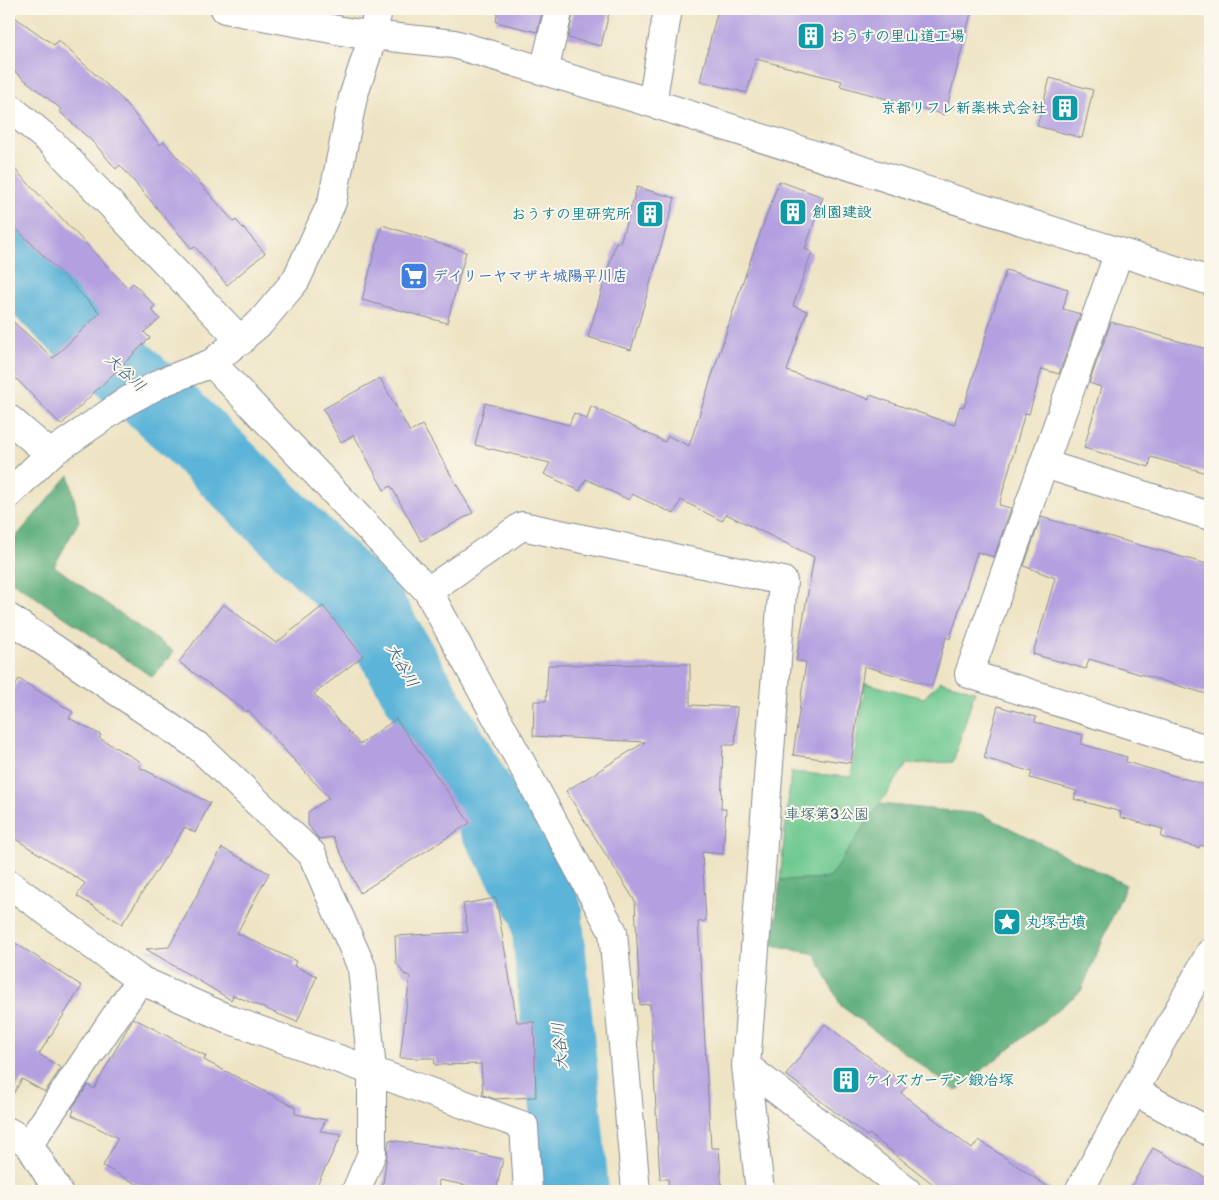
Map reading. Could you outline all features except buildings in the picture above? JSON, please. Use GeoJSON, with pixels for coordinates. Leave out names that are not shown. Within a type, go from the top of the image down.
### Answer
{"type":"FeatureCollection","features":[{"type":"Feature","properties":{"kind":"street"},"geometry":{"type":"LineString","coordinates":[[225,9],[373,36],[454,44],[652,103],[1210,282]]}},
{"type":"Feature","properties":{"kind":"street"},"geometry":{"type":"LineString","coordinates":[[9,494],[50,454],[127,401],[163,382],[212,363],[241,341],[261,322],[296,280],[332,202],[353,97],[373,36],[378,9]]}},
{"type":"Feature","properties":{"kind":"street"},"geometry":{"type":"LineString","coordinates":[[544,70],[559,9]]}},
{"type":"Feature","properties":{"kind":"street"},"geometry":{"type":"LineString","coordinates":[[652,103],[668,9]]}},
{"type":"Feature","properties":{"kind":"street"},"geometry":{"type":"LineString","coordinates":[[9,106],[52,143],[241,341]]}},
{"type":"Feature","properties":{"kind":"street"},"geometry":{"type":"LineString","coordinates":[[1119,252],[969,674],[1210,750]]}},
{"type":"Feature","properties":{"kind":"street"},"geometry":{"type":"LineString","coordinates":[[212,363],[428,591],[613,932],[636,1191]]}},
{"type":"Feature","properties":{"kind":"street"},"geometry":{"type":"LineString","coordinates":[[9,419],[50,454]]}},
{"type":"Feature","properties":{"kind":"street"},"geometry":{"type":"LineString","coordinates":[[1044,464],[1210,516]]}},
{"type":"Feature","properties":{"kind":"street"},"geometry":{"type":"LineString","coordinates":[[428,591],[522,526],[783,580],[746,1066],[760,1191]]}},
{"type":"Feature","properties":{"kind":"street"},"geometry":{"type":"LineString","coordinates":[[9,618],[199,746],[312,854],[362,968],[372,1070],[372,1153],[356,1191]]}},
{"type":"Feature","properties":{"kind":"street"},"geometry":{"type":"LineString","coordinates":[[9,884],[140,980],[231,1020],[524,1126],[528,1191]]}},
{"type":"Feature","properties":{"kind":"street"},"geometry":{"type":"LineString","coordinates":[[1079,1191],[1210,953]]}},
{"type":"Feature","properties":{"kind":"street"},"geometry":{"type":"LineString","coordinates":[[58,1191],[19,1138],[140,980]]}},
{"type":"Feature","properties":{"kind":"street"},"geometry":{"type":"LineString","coordinates":[[746,1066],[907,1191]]}},
{"type":"Feature","properties":{"kind":"street"},"geometry":{"type":"LineString","coordinates":[[1134,1090],[1210,1132]]}},
{"type":"Feature","properties":{"kind":"green space"},"geometry":{"type":"Polygon","coordinates":[[[69,475],[79,521],[54,566],[174,652],[152,677],[9,579],[9,545],[69,475]]]}},
{"type":"Feature","properties":{"kind":"green space","name":"車塚第3公園"},"geometry":{"type":"Polygon","coordinates":[[[940,681],[975,691],[953,762],[907,764],[829,878],[780,880],[791,772],[851,777],[865,683],[924,698],[940,681]]]}},
{"type":"Feature","properties":{"kind":"green space"},"geometry":{"type":"Polygon","coordinates":[[[880,804],[981,814],[1126,885],[1081,991],[956,1091],[841,1006],[815,954],[773,946],[780,880],[829,878],[880,804]]]}},
{"type":"Feature","properties":{"kind":"waterway","name":"大谷川"},"geometry":{"type":"LineString","coordinates":[[9,262],[191,433],[370,609],[546,911],[573,1191]]}},
{"type":"Feature","properties":{"kind":"place","name":"おうすの里山道工場"},"geometry":{"type":"Point","coordinates":[811,36]}},
{"type":"Feature","properties":{"kind":"place","name":"京都リフレ新薬株式会社"},"geometry":{"type":"Point","coordinates":[1065,108]}},
{"type":"Feature","properties":{"kind":"place","name":"創園建設"},"geometry":{"type":"Point","coordinates":[793,212]}},
{"type":"Feature","properties":{"kind":"place","name":"おうすの里研究所"},"geometry":{"type":"Point","coordinates":[650,214]}},
{"type":"Feature","properties":{"kind":"place","name":"デイリーヤマザキ城陽平川店"},"geometry":{"type":"Point","coordinates":[414,276]}},
{"type":"Feature","properties":{"kind":"place","name":"丸塚古墳"},"geometry":{"type":"Point","coordinates":[1007,922]}},
{"type":"Feature","properties":{"kind":"place","name":"ケイズガーデン鍛冶塚"},"geometry":{"type":"Point","coordinates":[846,1080]}}]}
